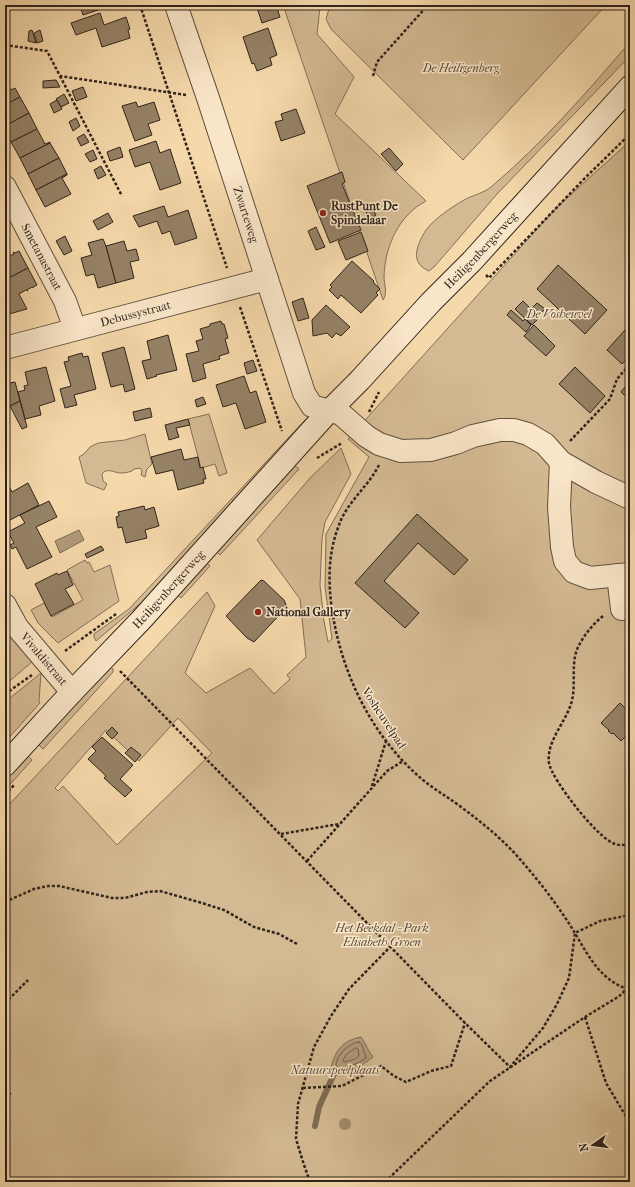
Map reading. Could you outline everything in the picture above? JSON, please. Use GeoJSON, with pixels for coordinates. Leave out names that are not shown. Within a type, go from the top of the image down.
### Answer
{"type":"FeatureCollection","features":[{"type":"Feature","properties":{"kind":"street","name":"Zwarteweg"},"geometry":{"type":"LineString","coordinates":[[176,5],[208,98],[304,393],[312,406],[329,411]]}},
{"type":"Feature","properties":{"kind":"street","name":"Heiligenbergerweg"},"geometry":{"type":"LineString","coordinates":[[5,765],[142,619],[329,411],[360,380],[431,302],[472,261],[630,87]]}},
{"type":"Feature","properties":{"kind":"street","name":"Smetanastraat"},"geometry":{"type":"LineString","coordinates":[[5,187],[65,301],[75,329]]}},
{"type":"Feature","properties":{"kind":"street","name":"Debussystraat"},"geometry":{"type":"LineString","coordinates":[[5,348],[267,279]]}},
{"type":"Feature","properties":{"kind":"street"},"geometry":{"type":"LineString","coordinates":[[329,411],[341,414],[366,436],[379,444],[401,451],[431,450],[480,434],[500,430],[514,430],[528,434],[537,438],[558,458],[596,482],[630,498]]}},
{"type":"Feature","properties":{"kind":"street"},"geometry":{"type":"LineString","coordinates":[[558,458],[559,508],[562,547],[565,561],[574,572],[581,576],[595,578],[624,575],[622,609]]}},
{"type":"Feature","properties":{"kind":"street","name":"Vivaldistraat"},"geometry":{"type":"LineString","coordinates":[[5,605],[17,627],[72,692]]}},
{"type":"Feature","properties":{"kind":"path"},"geometry":{"type":"LineString","coordinates":[[140,5],[233,287],[284,435]]}},
{"type":"Feature","properties":{"kind":"path"},"geometry":{"type":"LineString","coordinates":[[374,76],[377,62],[428,5]]}},
{"type":"Feature","properties":{"kind":"path"},"geometry":{"type":"LineString","coordinates":[[5,45],[47,51],[122,196]]}},
{"type":"Feature","properties":{"kind":"path"},"geometry":{"type":"LineString","coordinates":[[60,76],[170,94],[208,98]]}},
{"type":"Feature","properties":{"kind":"path"},"geometry":{"type":"LineString","coordinates":[[472,261],[489,278],[580,183],[630,134]]}},
{"type":"Feature","properties":{"kind":"path"},"geometry":{"type":"LineString","coordinates":[[558,458],[610,399],[617,379],[630,364]]}},
{"type":"Feature","properties":{"kind":"path","name":"Vosheuvelpad"},"geometry":{"type":"LineString","coordinates":[[386,447],[373,475],[342,518],[331,551],[329,572],[334,626],[343,660],[352,683],[362,705],[386,741],[403,761],[423,780],[475,818],[507,845],[545,890],[575,933],[589,959],[600,972],[625,989],[630,990]]}},
{"type":"Feature","properties":{"kind":"path"},"geometry":{"type":"LineString","coordinates":[[622,609],[612,611],[600,618],[590,628],[580,642],[574,661],[574,688],[571,705],[551,745],[549,759],[552,771],[588,823],[613,843],[623,845],[630,843]]}},
{"type":"Feature","properties":{"kind":"path"},"geometry":{"type":"LineString","coordinates":[[120,670],[464,1023],[510,1067]]}},
{"type":"Feature","properties":{"kind":"path"},"geometry":{"type":"LineString","coordinates":[[372,788],[386,741]]}},
{"type":"Feature","properties":{"kind":"path"},"geometry":{"type":"LineString","coordinates":[[307,861],[387,771],[403,761]]}},
{"type":"Feature","properties":{"kind":"path"},"geometry":{"type":"LineString","coordinates":[[281,834],[339,824]]}},
{"type":"Feature","properties":{"kind":"path"},"geometry":{"type":"LineString","coordinates":[[5,902],[34,889],[48,886],[59,886],[112,898],[125,898],[147,892],[160,891],[224,910],[254,927],[279,934],[297,944]]}},
{"type":"Feature","properties":{"kind":"path"},"geometry":{"type":"LineString","coordinates":[[510,1067],[543,1028],[557,1004],[569,978],[575,933],[600,921],[630,915]]}},
{"type":"Feature","properties":{"kind":"path"},"geometry":{"type":"LineString","coordinates":[[310,1182],[296,1139],[298,1104],[314,1047],[331,1016],[349,990],[390,947]]}},
{"type":"Feature","properties":{"kind":"path"},"geometry":{"type":"LineString","coordinates":[[5,1003],[28,980]]}},
{"type":"Feature","properties":{"kind":"path"},"geometry":{"type":"LineString","coordinates":[[385,1182],[490,1081],[585,1017],[618,997],[625,989]]}},
{"type":"Feature","properties":{"kind":"path"},"geometry":{"type":"LineString","coordinates":[[585,1017],[606,1083],[630,1123]]}},
{"type":"Feature","properties":{"kind":"path"},"geometry":{"type":"LineString","coordinates":[[303,1088],[313,1089],[342,1086],[381,1066],[394,1076],[406,1082],[431,1071],[450,1066],[460,1040],[464,1023]]}},
{"type":"Feature","properties":{"kind":"path"},"geometry":{"type":"LineString","coordinates":[[5,1089],[11,1095]]}},
{"type":"Feature","properties":{"kind":"green space"},"geometry":{"type":"Polygon","coordinates":[[[283,5],[319,5],[317,34],[354,77],[335,114],[426,201],[408,214],[395,232],[387,254],[385,265],[384,276],[386,292],[383,300],[283,5]]]}},
{"type":"Feature","properties":{"kind":"green space","name":"De Heiligenberg"},"geometry":{"type":"Polygon","coordinates":[[[330,5],[606,5],[463,160],[331,29],[326,19],[330,5]]]}},
{"type":"Feature","properties":{"kind":"green space"},"geometry":{"type":"Polygon","coordinates":[[[630,42],[630,56],[497,194],[435,266],[429,271],[423,268],[417,258],[417,253],[420,241],[429,226],[459,203],[488,189],[510,170],[564,117],[630,42]]]}},
{"type":"Feature","properties":{"kind":"green space","name":"Het Beekdal - Park Elisabeth Groen"},"geometry":{"type":"Polygon","coordinates":[[[630,141],[630,1182],[5,1182],[5,809],[207,592],[215,606],[185,673],[206,693],[250,668],[274,694],[290,679],[287,675],[306,657],[300,599],[257,540],[310,478],[341,448],[351,474],[325,522],[322,539],[320,585],[328,642],[332,639],[325,587],[326,534],[369,457],[348,439],[557,207],[630,141]],[[178,718],[139,761],[106,730],[55,788],[58,791],[63,786],[117,845],[212,753],[178,718]]]}},
{"type":"Feature","properties":{"kind":"green space"},"geometry":{"type":"Polygon","coordinates":[[[209,414],[227,473],[219,476],[215,464],[201,468],[188,419],[209,414]]]}},
{"type":"Feature","properties":{"kind":"green space"},"geometry":{"type":"Polygon","coordinates":[[[305,420],[309,423],[148,597],[96,641],[94,634],[129,609],[305,420]]]}},
{"type":"Feature","properties":{"kind":"green space"},"geometry":{"type":"Polygon","coordinates":[[[145,434],[152,464],[147,469],[145,477],[141,475],[142,471],[140,468],[122,473],[106,471],[102,474],[103,481],[107,484],[104,490],[86,483],[79,457],[90,447],[98,443],[125,440],[145,434]]]}},
{"type":"Feature","properties":{"kind":"green space"},"geometry":{"type":"Polygon","coordinates":[[[294,465],[299,469],[220,555],[216,551],[294,465]]]}},
{"type":"Feature","properties":{"kind":"green space"},"geometry":{"type":"Polygon","coordinates":[[[85,560],[87,563],[89,562],[94,572],[110,565],[119,601],[58,643],[38,623],[31,610],[44,603],[52,617],[83,600],[67,570],[85,560]]]}},
{"type":"Feature","properties":{"kind":"green space"},"geometry":{"type":"Polygon","coordinates":[[[206,562],[210,566],[181,598],[176,594],[206,562]]]}},
{"type":"Feature","properties":{"kind":"green space"},"geometry":{"type":"Polygon","coordinates":[[[5,617],[33,661],[5,685],[5,617]]]}},
{"type":"Feature","properties":{"kind":"green space"},"geometry":{"type":"Polygon","coordinates":[[[110,666],[113,669],[113,672],[43,749],[38,744],[110,666]]]}},
{"type":"Feature","properties":{"kind":"green space"},"geometry":{"type":"Polygon","coordinates":[[[41,673],[40,703],[5,742],[5,702],[41,673]]]}},
{"type":"Feature","properties":{"kind":"green space"},"geometry":{"type":"Polygon","coordinates":[[[28,756],[32,760],[5,790],[5,781],[28,756]]]}},
{"type":"Feature","properties":{"kind":"water"},"geometry":{"type":"Polygon","coordinates":[[[79,530],[84,540],[60,553],[55,541],[79,530]]]}},
{"type":"Feature","properties":{"kind":"water"},"geometry":{"type":"Polygon","coordinates":[[[361,1037],[373,1057],[348,1072],[330,1074],[333,1060],[343,1045],[361,1037]]]}},
{"type":"Feature","properties":{"kind":"building"},"geometry":{"type":"Polygon","coordinates":[[[100,5],[101,9],[83,15],[80,6],[100,5]]]}},
{"type":"Feature","properties":{"kind":"building"},"geometry":{"type":"Polygon","coordinates":[[[256,5],[276,5],[280,17],[262,23],[256,5]]]}},
{"type":"Feature","properties":{"kind":"building"},"geometry":{"type":"Polygon","coordinates":[[[100,13],[104,25],[126,17],[130,29],[128,30],[130,38],[102,47],[96,28],[76,35],[71,23],[100,13]]]}},
{"type":"Feature","properties":{"kind":"building"},"geometry":{"type":"Polygon","coordinates":[[[268,28],[277,55],[270,58],[272,65],[257,71],[254,63],[252,64],[243,37],[268,28]]]}},
{"type":"Feature","properties":{"kind":"building"},"geometry":{"type":"Polygon","coordinates":[[[32,30],[36,43],[28,41],[29,31],[32,30]]]}},
{"type":"Feature","properties":{"kind":"building"},"geometry":{"type":"Polygon","coordinates":[[[40,30],[43,41],[37,43],[34,33],[40,30]]]}},
{"type":"Feature","properties":{"kind":"building"},"geometry":{"type":"Polygon","coordinates":[[[56,80],[60,87],[43,88],[43,81],[56,80]]]}},
{"type":"Feature","properties":{"kind":"building"},"geometry":{"type":"Polygon","coordinates":[[[5,83],[7,83],[11,90],[15,88],[20,97],[5,105],[5,83]]]}},
{"type":"Feature","properties":{"kind":"building"},"geometry":{"type":"Polygon","coordinates":[[[83,87],[87,97],[76,101],[72,91],[83,87]]]}},
{"type":"Feature","properties":{"kind":"building"},"geometry":{"type":"Polygon","coordinates":[[[64,94],[69,103],[61,107],[56,99],[64,94]]]}},
{"type":"Feature","properties":{"kind":"building"},"geometry":{"type":"Polygon","coordinates":[[[20,97],[29,113],[5,126],[5,105],[20,97]]]}},
{"type":"Feature","properties":{"kind":"building"},"geometry":{"type":"Polygon","coordinates":[[[57,100],[62,109],[54,113],[50,104],[57,100]]]}},
{"type":"Feature","properties":{"kind":"building"},"geometry":{"type":"Polygon","coordinates":[[[136,102],[138,107],[154,102],[160,120],[148,124],[152,135],[135,141],[122,106],[136,102]]]}},
{"type":"Feature","properties":{"kind":"building"},"geometry":{"type":"Polygon","coordinates":[[[296,109],[305,133],[281,141],[275,122],[283,120],[281,114],[296,109]]]}},
{"type":"Feature","properties":{"kind":"building"},"geometry":{"type":"Polygon","coordinates":[[[29,113],[37,129],[11,142],[5,130],[5,126],[29,113]]]}},
{"type":"Feature","properties":{"kind":"building"},"geometry":{"type":"Polygon","coordinates":[[[76,118],[80,126],[73,131],[69,122],[76,118]]]}},
{"type":"Feature","properties":{"kind":"building"},"geometry":{"type":"Polygon","coordinates":[[[37,129],[45,144],[50,143],[20,158],[11,142],[37,129]]]}},
{"type":"Feature","properties":{"kind":"building"},"geometry":{"type":"Polygon","coordinates":[[[84,134],[89,142],[81,146],[77,138],[84,134]]]}},
{"type":"Feature","properties":{"kind":"building"},"geometry":{"type":"Polygon","coordinates":[[[156,141],[160,153],[170,149],[181,183],[160,190],[150,162],[135,167],[129,150],[156,141]]]}},
{"type":"Feature","properties":{"kind":"building"},"geometry":{"type":"Polygon","coordinates":[[[50,143],[59,158],[28,174],[20,158],[50,143]]]}},
{"type":"Feature","properties":{"kind":"building"},"geometry":{"type":"Polygon","coordinates":[[[120,147],[123,157],[110,161],[107,152],[120,147]]]}},
{"type":"Feature","properties":{"kind":"building"},"geometry":{"type":"Polygon","coordinates":[[[389,148],[403,164],[396,171],[381,154],[389,148]]]}},
{"type":"Feature","properties":{"kind":"building"},"geometry":{"type":"Polygon","coordinates":[[[93,150],[97,159],[90,162],[85,154],[93,150]]]}},
{"type":"Feature","properties":{"kind":"building"},"geometry":{"type":"Polygon","coordinates":[[[59,158],[67,174],[36,190],[28,174],[59,158]]]}},
{"type":"Feature","properties":{"kind":"building"},"geometry":{"type":"Polygon","coordinates":[[[101,166],[106,175],[98,179],[94,170],[101,166]]]}},
{"type":"Feature","properties":{"kind":"building"},"geometry":{"type":"Polygon","coordinates":[[[342,172],[345,182],[342,184],[361,230],[330,243],[307,186],[342,172]]]}},
{"type":"Feature","properties":{"kind":"building"},"geometry":{"type":"Polygon","coordinates":[[[67,174],[62,178],[71,194],[45,207],[36,190],[67,174]]]}},
{"type":"Feature","properties":{"kind":"building"},"geometry":{"type":"Polygon","coordinates":[[[164,206],[168,217],[188,210],[197,238],[175,245],[170,231],[162,234],[157,221],[139,227],[133,216],[164,206]]]}},
{"type":"Feature","properties":{"kind":"building"},"geometry":{"type":"Polygon","coordinates":[[[372,208],[376,215],[370,219],[366,212],[372,208]]]}},
{"type":"Feature","properties":{"kind":"building"},"geometry":{"type":"Polygon","coordinates":[[[108,213],[113,222],[98,230],[93,221],[108,213]]]}},
{"type":"Feature","properties":{"kind":"building"},"geometry":{"type":"Polygon","coordinates":[[[316,227],[325,247],[316,250],[308,231],[316,227]]]}},
{"type":"Feature","properties":{"kind":"building"},"geometry":{"type":"Polygon","coordinates":[[[361,232],[368,251],[346,260],[338,241],[361,232]]]}},
{"type":"Feature","properties":{"kind":"building"},"geometry":{"type":"Polygon","coordinates":[[[65,236],[72,251],[64,255],[56,241],[65,236]]]}},
{"type":"Feature","properties":{"kind":"building"},"geometry":{"type":"Polygon","coordinates":[[[103,239],[116,283],[98,288],[94,274],[86,276],[81,258],[92,255],[88,243],[103,239]]]}},
{"type":"Feature","properties":{"kind":"building"},"geometry":{"type":"Polygon","coordinates":[[[124,241],[127,251],[136,249],[139,260],[130,262],[134,278],[116,283],[106,246],[124,241]]]}},
{"type":"Feature","properties":{"kind":"building"},"geometry":{"type":"Polygon","coordinates":[[[19,251],[28,268],[5,280],[5,258],[8,257],[7,255],[9,256],[14,254],[13,252],[15,253],[19,251]]]}},
{"type":"Feature","properties":{"kind":"building"},"geometry":{"type":"Polygon","coordinates":[[[352,261],[374,281],[373,282],[380,289],[376,293],[378,295],[361,313],[341,295],[338,299],[329,290],[332,287],[330,285],[352,261]]]}},
{"type":"Feature","properties":{"kind":"building"},"geometry":{"type":"Polygon","coordinates":[[[558,265],[607,310],[585,334],[537,289],[558,265]]]}},
{"type":"Feature","properties":{"kind":"building"},"geometry":{"type":"Polygon","coordinates":[[[28,268],[37,285],[27,290],[28,291],[26,290],[19,294],[27,309],[9,314],[5,306],[5,280],[28,268]]]}},
{"type":"Feature","properties":{"kind":"building"},"geometry":{"type":"Polygon","coordinates":[[[303,298],[309,318],[298,321],[292,302],[303,298]]]}},
{"type":"Feature","properties":{"kind":"building"},"geometry":{"type":"Polygon","coordinates":[[[523,301],[531,309],[537,303],[545,309],[532,325],[515,309],[523,301]]]}},
{"type":"Feature","properties":{"kind":"building"},"geometry":{"type":"Polygon","coordinates":[[[326,305],[350,327],[341,336],[336,333],[332,338],[327,333],[313,336],[312,320],[326,305]]]}},
{"type":"Feature","properties":{"kind":"building"},"geometry":{"type":"Polygon","coordinates":[[[511,310],[523,321],[525,319],[531,325],[526,332],[507,315],[511,310]]]}},
{"type":"Feature","properties":{"kind":"building"},"geometry":{"type":"Polygon","coordinates":[[[221,321],[222,324],[224,324],[228,338],[225,339],[229,353],[219,356],[220,359],[203,364],[206,378],[193,382],[186,354],[199,351],[196,341],[203,339],[200,329],[221,321]]]}},
{"type":"Feature","properties":{"kind":"building"},"geometry":{"type":"Polygon","coordinates":[[[534,325],[555,346],[546,356],[524,336],[534,325]]]}},
{"type":"Feature","properties":{"kind":"building"},"geometry":{"type":"Polygon","coordinates":[[[625,330],[630,334],[630,356],[622,364],[607,350],[625,330]]]}},
{"type":"Feature","properties":{"kind":"building"},"geometry":{"type":"Polygon","coordinates":[[[168,335],[177,370],[156,375],[157,376],[147,379],[142,361],[151,359],[147,341],[168,335]]]}},
{"type":"Feature","properties":{"kind":"building"},"geometry":{"type":"Polygon","coordinates":[[[124,347],[135,389],[125,392],[123,384],[111,387],[102,353],[124,347]]]}},
{"type":"Feature","properties":{"kind":"building"},"geometry":{"type":"Polygon","coordinates":[[[82,353],[83,357],[88,356],[96,389],[74,395],[77,405],[65,408],[60,389],[71,386],[64,362],[69,361],[68,357],[82,353]]]}},
{"type":"Feature","properties":{"kind":"building"},"geometry":{"type":"Polygon","coordinates":[[[253,360],[257,371],[247,374],[244,363],[253,360]]]}},
{"type":"Feature","properties":{"kind":"building"},"geometry":{"type":"Polygon","coordinates":[[[46,367],[55,401],[39,406],[41,415],[25,419],[18,392],[25,390],[24,386],[28,385],[25,372],[46,367]]]}},
{"type":"Feature","properties":{"kind":"building"},"geometry":{"type":"Polygon","coordinates":[[[575,367],[605,396],[590,413],[559,384],[575,367]]]}},
{"type":"Feature","properties":{"kind":"building"},"geometry":{"type":"Polygon","coordinates":[[[244,376],[250,393],[256,391],[266,422],[245,429],[236,403],[223,407],[216,385],[244,376]]]}},
{"type":"Feature","properties":{"kind":"building"},"geometry":{"type":"Polygon","coordinates":[[[15,382],[20,401],[10,406],[5,384],[15,382]]]}},
{"type":"Feature","properties":{"kind":"building"},"geometry":{"type":"Polygon","coordinates":[[[625,387],[630,391],[630,395],[627,398],[621,392],[625,387]]]}},
{"type":"Feature","properties":{"kind":"building"},"geometry":{"type":"Polygon","coordinates":[[[203,397],[206,404],[197,407],[195,400],[203,397]]]}},
{"type":"Feature","properties":{"kind":"building"},"geometry":{"type":"Polygon","coordinates":[[[20,401],[27,427],[22,429],[10,406],[20,401]]]}},
{"type":"Feature","properties":{"kind":"building"},"geometry":{"type":"Polygon","coordinates":[[[150,408],[152,417],[135,421],[133,412],[150,408]]]}},
{"type":"Feature","properties":{"kind":"building"},"geometry":{"type":"Polygon","coordinates":[[[188,419],[190,425],[176,428],[179,437],[169,440],[165,425],[188,419]]]}},
{"type":"Feature","properties":{"kind":"building"},"geometry":{"type":"Polygon","coordinates":[[[181,449],[184,460],[198,457],[200,468],[203,467],[206,479],[203,479],[204,483],[178,490],[173,470],[156,474],[151,457],[181,449]]]}},
{"type":"Feature","properties":{"kind":"building"},"geometry":{"type":"Polygon","coordinates":[[[5,480],[12,492],[28,483],[39,505],[10,520],[6,513],[5,514],[5,480]]]}},
{"type":"Feature","properties":{"kind":"building"},"geometry":{"type":"Polygon","coordinates":[[[49,501],[57,517],[36,527],[52,557],[27,569],[16,547],[12,549],[10,545],[14,543],[8,532],[25,523],[20,515],[49,501]]]}},
{"type":"Feature","properties":{"kind":"building"},"geometry":{"type":"Polygon","coordinates":[[[144,506],[145,510],[154,507],[159,526],[145,530],[147,538],[126,543],[122,527],[118,528],[116,517],[119,516],[118,512],[144,506]]]}},
{"type":"Feature","properties":{"kind":"building"},"geometry":{"type":"Polygon","coordinates":[[[417,514],[468,560],[454,575],[418,543],[384,581],[419,613],[405,628],[355,583],[417,514]]]}},
{"type":"Feature","properties":{"kind":"building"},"geometry":{"type":"Polygon","coordinates":[[[101,546],[104,550],[87,558],[85,554],[101,546]]]}},
{"type":"Feature","properties":{"kind":"building"},"geometry":{"type":"Polygon","coordinates":[[[67,571],[73,585],[65,589],[74,604],[51,616],[35,584],[57,573],[58,575],[67,571]]]}},
{"type":"Feature","properties":{"kind":"building"},"geometry":{"type":"Polygon","coordinates":[[[261,580],[264,581],[284,600],[287,607],[254,642],[247,638],[226,616],[261,580]]]}},
{"type":"Feature","properties":{"kind":"building"},"geometry":{"type":"Polygon","coordinates":[[[620,703],[628,711],[629,709],[630,710],[630,732],[621,741],[613,733],[612,734],[608,731],[609,730],[601,723],[620,703]]]}},
{"type":"Feature","properties":{"kind":"building"},"geometry":{"type":"Polygon","coordinates":[[[112,727],[118,733],[112,739],[106,733],[112,727]]]}},
{"type":"Feature","properties":{"kind":"building"},"geometry":{"type":"Polygon","coordinates":[[[102,737],[133,765],[120,779],[132,790],[125,797],[104,778],[106,776],[88,759],[96,751],[92,747],[102,737]]]}},
{"type":"Feature","properties":{"kind":"building"},"geometry":{"type":"Polygon","coordinates":[[[131,747],[141,755],[135,762],[125,753],[131,747]]]}},
{"type":"Feature","properties":{"kind":"waterway"},"geometry":{"type":"LineString","coordinates":[[315,1126],[319,1107],[334,1074]]}},
{"type":"Feature","properties":{"kind":"place","name":"RustPunt De Spindelaar"},"geometry":{"type":"Point","coordinates":[323,213]}},
{"type":"Feature","properties":{"kind":"place","name":"National Gallery"},"geometry":{"type":"Point","coordinates":[258,612]}},
{"type":"Feature","properties":{"kind":"park label","name":"De Vosheuvel"},"geometry":{"type":"Point","coordinates":[559,314]}},
{"type":"Feature","properties":{"kind":"park label","name":"Natuurspeelplaats"},"geometry":{"type":"Point","coordinates":[335,1070]}}]}
